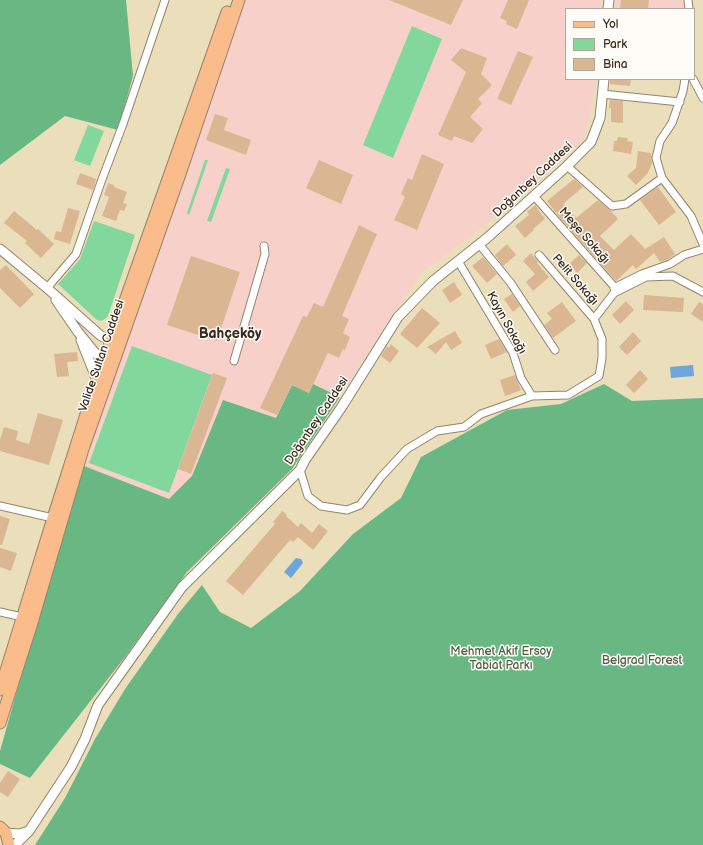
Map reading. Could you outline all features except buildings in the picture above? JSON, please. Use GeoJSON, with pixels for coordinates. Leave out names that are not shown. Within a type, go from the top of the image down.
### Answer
{"type":"FeatureCollection","features":[{"type":"Feature","properties":{"kind":"main road","name":"Valide Sultan Caddesi"},"geometry":{"type":"LineString","coordinates":[[0,723],[31,626],[84,449],[203,92],[231,0]]}},
{"type":"Feature","properties":{"kind":"main road","name":"Valide Sultan Caddesi"},"geometry":{"type":"LineString","coordinates":[[0,690],[97,380],[203,92],[239,0]]}},
{"type":"Feature","properties":{"kind":"main road"},"geometry":{"type":"LineString","coordinates":[[3,830],[9,845]]}},
{"type":"Feature","properties":{"kind":"street"},"geometry":{"type":"LineString","coordinates":[[47,288],[76,254],[123,124],[165,0]]}},
{"type":"Feature","properties":{"kind":"street","name":"Doğanbey Caddesi"},"geometry":{"type":"LineString","coordinates":[[15,845],[28,831],[71,767],[85,739],[98,705],[182,587],[300,470],[398,317],[433,281],[479,244],[534,196],[591,142],[600,118],[604,80]]}},
{"type":"Feature","properties":{"kind":"street"},"geometry":{"type":"LineString","coordinates":[[684,80],[684,91],[672,123],[660,141],[656,158],[662,178],[690,216],[703,244]]}},
{"type":"Feature","properties":{"kind":"street"},"geometry":{"type":"LineString","coordinates":[[694,80],[703,98]]}},
{"type":"Feature","properties":{"kind":"street"},"geometry":{"type":"LineString","coordinates":[[602,94],[680,102]]}},
{"type":"Feature","properties":{"kind":"street"},"geometry":{"type":"LineString","coordinates":[[567,166],[612,206],[626,204],[662,178]]}},
{"type":"Feature","properties":{"kind":"street","name":"Meşe Sokağı"},"geometry":{"type":"LineString","coordinates":[[534,196],[616,290]]}},
{"type":"Feature","properties":{"kind":"street"},"geometry":{"type":"LineString","coordinates":[[479,244],[510,282],[554,350]]}},
{"type":"Feature","properties":{"kind":"street"},"geometry":{"type":"LineString","coordinates":[[234,361],[265,254],[264,246]]}},
{"type":"Feature","properties":{"kind":"street"},"geometry":{"type":"LineString","coordinates":[[0,249],[101,336],[111,340]]}},
{"type":"Feature","properties":{"kind":"street"},"geometry":{"type":"LineString","coordinates":[[594,319],[616,290],[642,274],[670,264],[684,255],[703,249]]}},
{"type":"Feature","properties":{"kind":"street","name":"Pelit Sokağı"},"geometry":{"type":"LineString","coordinates":[[532,396],[568,395],[599,376],[602,358],[602,339],[594,319],[539,256]]}},
{"type":"Feature","properties":{"kind":"street","name":"Kayın Sokağı"},"geometry":{"type":"LineString","coordinates":[[458,261],[513,353],[521,378],[532,396]]}},
{"type":"Feature","properties":{"kind":"street"},"geometry":{"type":"LineString","coordinates":[[616,290],[646,277],[673,276],[703,292]]}},
{"type":"Feature","properties":{"kind":"street"},"geometry":{"type":"LineString","coordinates":[[47,288],[78,332],[96,354],[105,357],[116,355]]}},
{"type":"Feature","properties":{"kind":"street"},"geometry":{"type":"LineString","coordinates":[[78,332],[97,380]]}},
{"type":"Feature","properties":{"kind":"street"},"geometry":{"type":"LineString","coordinates":[[300,470],[308,496],[322,506],[346,510],[360,505],[381,478],[407,449],[413,445],[437,431],[464,427],[481,414],[532,396]]}},
{"type":"Feature","properties":{"kind":"street"},"geometry":{"type":"LineString","coordinates":[[0,506],[53,518]]}},
{"type":"Feature","properties":{"kind":"street"},"geometry":{"type":"LineString","coordinates":[[0,612],[22,617]]}},
{"type":"Feature","properties":{"kind":"street"},"geometry":{"type":"LineString","coordinates":[[3,830],[19,834],[28,831]]}},
{"type":"Feature","properties":{"kind":"shaded area"},"geometry":{"type":"Polygon","coordinates":[[[243,0],[601,0],[600,8],[565,8],[565,80],[596,80],[596,86],[583,141],[472,236],[423,271],[292,469],[187,572],[125,657],[30,778],[0,764],[0,751],[65,520],[127,343],[243,0]]]}},
{"type":"Feature","properties":{"kind":"shaded area"},"geometry":{"type":"Polygon","coordinates":[[[616,0],[684,0],[686,8],[615,8],[616,0]]]}},
{"type":"Feature","properties":{"kind":"green space"},"geometry":{"type":"Polygon","coordinates":[[[0,0],[126,0],[133,76],[118,130],[65,116],[0,165],[0,0]]]}},
{"type":"Feature","properties":{"kind":"green space"},"geometry":{"type":"Polygon","coordinates":[[[412,26],[442,39],[393,158],[363,145],[412,26]]]}},
{"type":"Feature","properties":{"kind":"green space"},"geometry":{"type":"Polygon","coordinates":[[[88,125],[104,131],[90,166],[74,160],[88,125]]]}},
{"type":"Feature","properties":{"kind":"green space"},"geometry":{"type":"Polygon","coordinates":[[[205,160],[208,160],[189,215],[187,213],[205,160]]]}},
{"type":"Feature","properties":{"kind":"green space"},"geometry":{"type":"Polygon","coordinates":[[[226,168],[230,169],[211,222],[207,221],[226,168]]]}},
{"type":"Feature","properties":{"kind":"green space"},"geometry":{"type":"Polygon","coordinates":[[[94,221],[135,235],[108,316],[102,321],[97,320],[58,284],[80,259],[94,221]]]}},
{"type":"Feature","properties":{"kind":"green space"},"geometry":{"type":"Polygon","coordinates":[[[132,346],[212,375],[169,493],[89,463],[132,346]]]}},
{"type":"Feature","properties":{"kind":"green space"},"geometry":{"type":"Polygon","coordinates":[[[313,384],[340,397],[292,469],[187,572],[125,657],[30,778],[0,764],[0,751],[65,520],[84,466],[169,499],[192,476],[223,400],[276,418],[292,385],[309,393],[313,384]]]}},
{"type":"Feature","properties":{"kind":"green space","name":"Mehmet Akif Ersoy Tabiat Parkı"},"geometry":{"type":"Polygon","coordinates":[[[604,384],[632,401],[703,398],[703,845],[35,845],[65,798],[95,739],[125,689],[178,614],[202,585],[220,612],[251,628],[300,591],[353,534],[401,498],[421,457],[507,410],[561,404],[604,384]]]}},
{"type":"Feature","properties":{"kind":"water"},"geometry":{"type":"Polygon","coordinates":[[[693,365],[694,376],[671,378],[670,367],[693,365]]]}},
{"type":"Feature","properties":{"kind":"water"},"geometry":{"type":"Polygon","coordinates":[[[296,558],[301,559],[303,563],[291,578],[284,572],[296,558]]]}},
{"type":"Feature","properties":{"kind":"district","name":"Bahçeköy"},"geometry":{"type":"Point","coordinates":[230,334]}},
{"type":"Feature","properties":{"kind":"park label","name":"Belgrad Forest"},"geometry":{"type":"Point","coordinates":[642,661]}}]}
